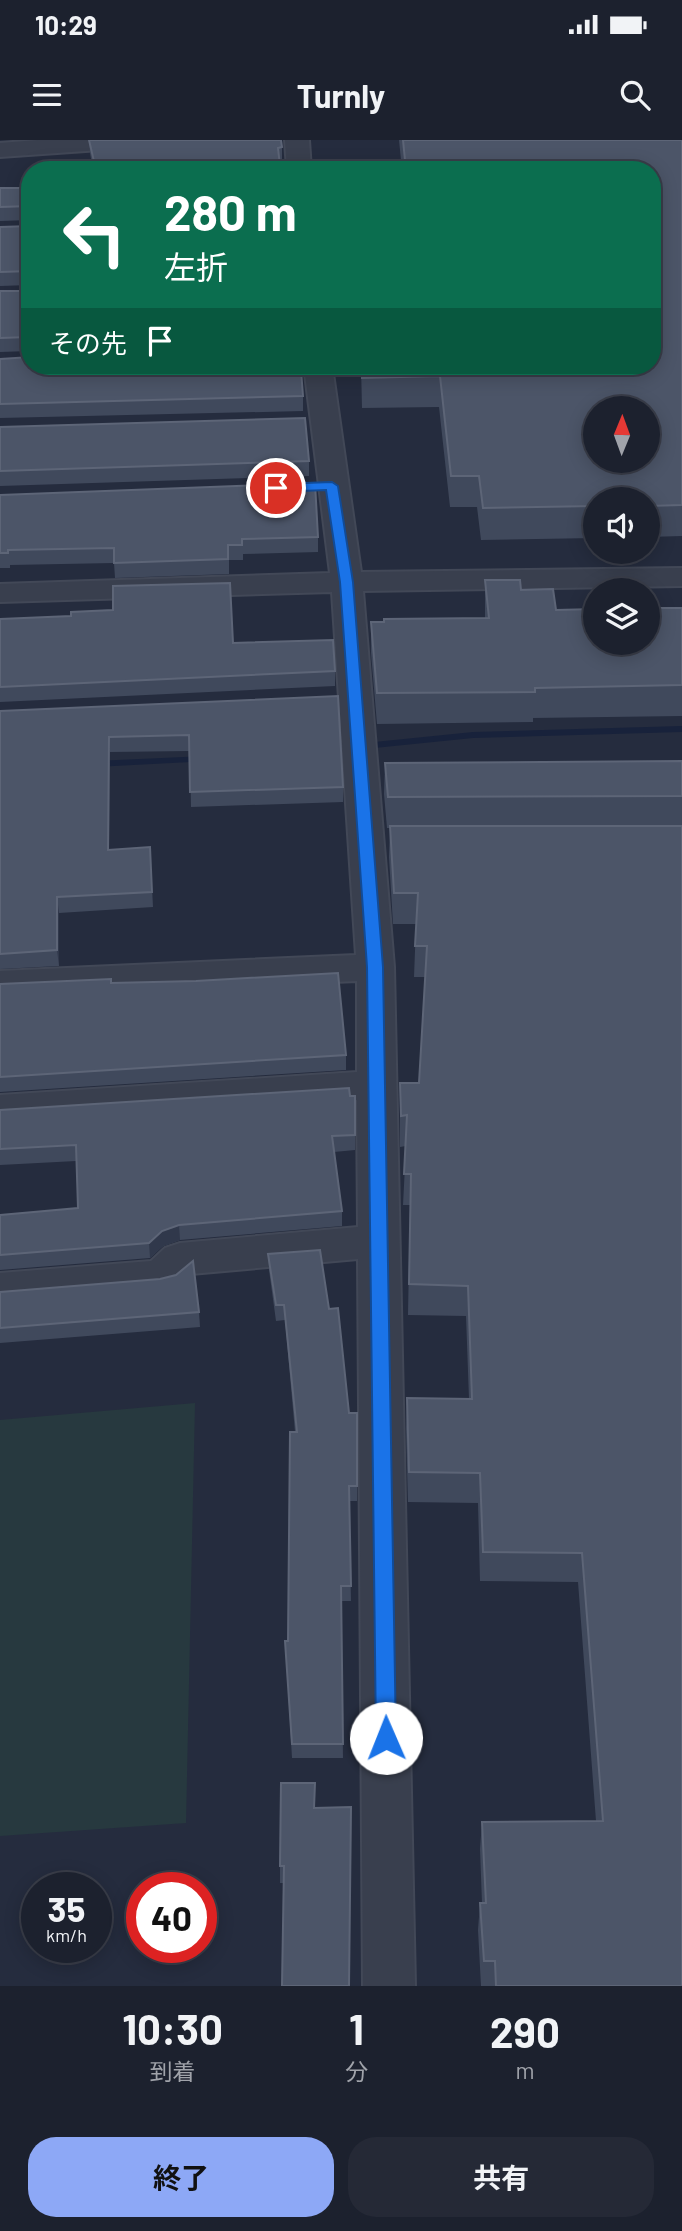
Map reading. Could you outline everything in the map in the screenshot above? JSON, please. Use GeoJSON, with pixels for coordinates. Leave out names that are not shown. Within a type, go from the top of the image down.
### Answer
{"type":"FeatureCollection","features":[{"type":"Feature","properties":{"kind":"street"},"geometry":{"type":"LineString","coordinates":[[0,150],[76,158],[142,140]]}},
{"type":"Feature","properties":{"kind":"street"},"geometry":{"type":"LineString","coordinates":[[296,140],[298,161]]}},
{"type":"Feature","properties":{"kind":"street"},"geometry":{"type":"LineString","coordinates":[[317,375],[310,421],[318,486],[347,582],[342,699],[359,752],[380,843],[375,967],[389,1986]]}},
{"type":"Feature","properties":{"kind":"street"},"geometry":{"type":"LineString","coordinates":[[0,593],[347,582],[682,578]]}},
{"type":"Feature","properties":{"kind":"street"},"geometry":{"type":"LineString","coordinates":[[0,984],[375,967]]}},
{"type":"Feature","properties":{"kind":"street"},"geometry":{"type":"LineString","coordinates":[[0,1109],[377,1085]]}},
{"type":"Feature","properties":{"kind":"street"},"geometry":{"type":"LineString","coordinates":[[0,1289],[161,1276],[180,1259],[379,1241]]}},
{"type":"Feature","properties":{"kind":"shaded area"},"geometry":{"type":"Polygon","coordinates":[[[195,1403],[186,1823],[0,1836],[0,1420],[195,1403]]]}},
{"type":"Feature","properties":{"kind":"building"},"geometry":{"type":"Polygon","coordinates":[[[89,140],[281,140],[282,147],[278,148],[279,161],[94,161],[89,140]]]}},
{"type":"Feature","properties":{"kind":"building"},"geometry":{"type":"Polygon","coordinates":[[[403,140],[682,140],[682,505],[660,506],[660,487],[583,487],[583,506],[483,508],[479,476],[451,476],[440,376],[362,378],[362,375],[661,375],[661,161],[405,161],[403,140]]]}},
{"type":"Feature","properties":{"kind":"building"},"geometry":{"type":"Polygon","coordinates":[[[0,188],[21,188],[21,206],[0,207],[0,188]]]}},
{"type":"Feature","properties":{"kind":"building"},"geometry":{"type":"Polygon","coordinates":[[[21,226],[21,271],[0,272],[0,227],[21,226]]]}},
{"type":"Feature","properties":{"kind":"building"},"geometry":{"type":"Polygon","coordinates":[[[0,291],[21,291],[21,337],[0,338],[0,291]]]}},
{"type":"Feature","properties":{"kind":"building"},"geometry":{"type":"Polygon","coordinates":[[[21,358],[21,375],[301,375],[303,396],[0,404],[0,359],[21,358]]]}},
{"type":"Feature","properties":{"kind":"building"},"geometry":{"type":"Polygon","coordinates":[[[305,418],[309,461],[0,471],[0,427],[305,418]]]}},
{"type":"Feature","properties":{"kind":"building"},"geometry":{"type":"Polygon","coordinates":[[[315,483],[318,537],[242,539],[242,545],[228,545],[228,559],[114,563],[114,548],[8,550],[8,553],[0,553],[0,495],[315,483]]]}},
{"type":"Feature","properties":{"kind":"building"},"geometry":{"type":"Polygon","coordinates":[[[485,580],[520,580],[521,590],[553,589],[556,610],[583,609],[583,655],[660,655],[660,608],[682,608],[682,685],[535,688],[535,692],[377,693],[371,622],[384,622],[384,619],[489,618],[485,580]]]}},
{"type":"Feature","properties":{"kind":"building"},"geometry":{"type":"Polygon","coordinates":[[[230,583],[233,643],[333,640],[335,671],[0,687],[0,619],[71,616],[71,612],[113,610],[113,586],[230,583]]]}},
{"type":"Feature","properties":{"kind":"building"},"geometry":{"type":"Polygon","coordinates":[[[338,696],[343,787],[190,792],[189,735],[109,737],[108,850],[150,847],[152,892],[57,897],[57,950],[0,954],[0,711],[338,696]]]}},
{"type":"Feature","properties":{"kind":"building"},"geometry":{"type":"Polygon","coordinates":[[[682,761],[682,796],[388,797],[385,763],[682,761]]]}},
{"type":"Feature","properties":{"kind":"building"},"geometry":{"type":"Polygon","coordinates":[[[390,826],[682,826],[682,1986],[496,1986],[495,1961],[484,1961],[480,1903],[486,1903],[482,1822],[603,1821],[582,1553],[483,1552],[480,1473],[409,1472],[407,1398],[472,1399],[468,1286],[409,1284],[411,1174],[404,1174],[407,1115],[401,1116],[400,1083],[419,1083],[427,946],[415,946],[418,893],[394,893],[390,826]]]}},
{"type":"Feature","properties":{"kind":"building"},"geometry":{"type":"Polygon","coordinates":[[[338,973],[346,1055],[0,1077],[0,984],[111,979],[111,983],[196,981],[338,973]]]}},
{"type":"Feature","properties":{"kind":"building"},"geometry":{"type":"Polygon","coordinates":[[[349,1088],[350,1096],[355,1096],[355,1135],[332,1136],[342,1211],[179,1225],[162,1231],[149,1243],[0,1255],[0,1215],[78,1208],[76,1145],[0,1149],[0,1110],[349,1088]]]}},
{"type":"Feature","properties":{"kind":"building"},"geometry":{"type":"Polygon","coordinates":[[[320,1250],[329,1309],[338,1308],[349,1413],[357,1413],[357,1486],[349,1486],[351,1586],[341,1586],[343,1744],[292,1744],[285,1641],[288,1641],[290,1432],[297,1432],[284,1305],[276,1305],[268,1254],[320,1250]]]}},
{"type":"Feature","properties":{"kind":"building"},"geometry":{"type":"Polygon","coordinates":[[[193,1261],[199,1312],[0,1328],[0,1292],[160,1279],[176,1275],[193,1261]]]}},
{"type":"Feature","properties":{"kind":"building"},"geometry":{"type":"Polygon","coordinates":[[[281,1783],[315,1783],[314,1808],[351,1807],[349,1986],[282,1986],[284,1866],[280,1866],[281,1783]]]}},
{"type":"Feature","properties":{"kind":"waterway"},"geometry":{"type":"LineString","coordinates":[[325,750],[473,735],[682,729]]}},
{"type":"Feature","properties":{"kind":"waterway"},"geometry":{"type":"LineString","coordinates":[[95,764],[206,759]]}},
{"type":"Feature","properties":{"kind":"route"},"geometry":{"type":"LineString","coordinates":[[276,488],[332,486],[347,582],[375,967],[386,1738]]}}]}
